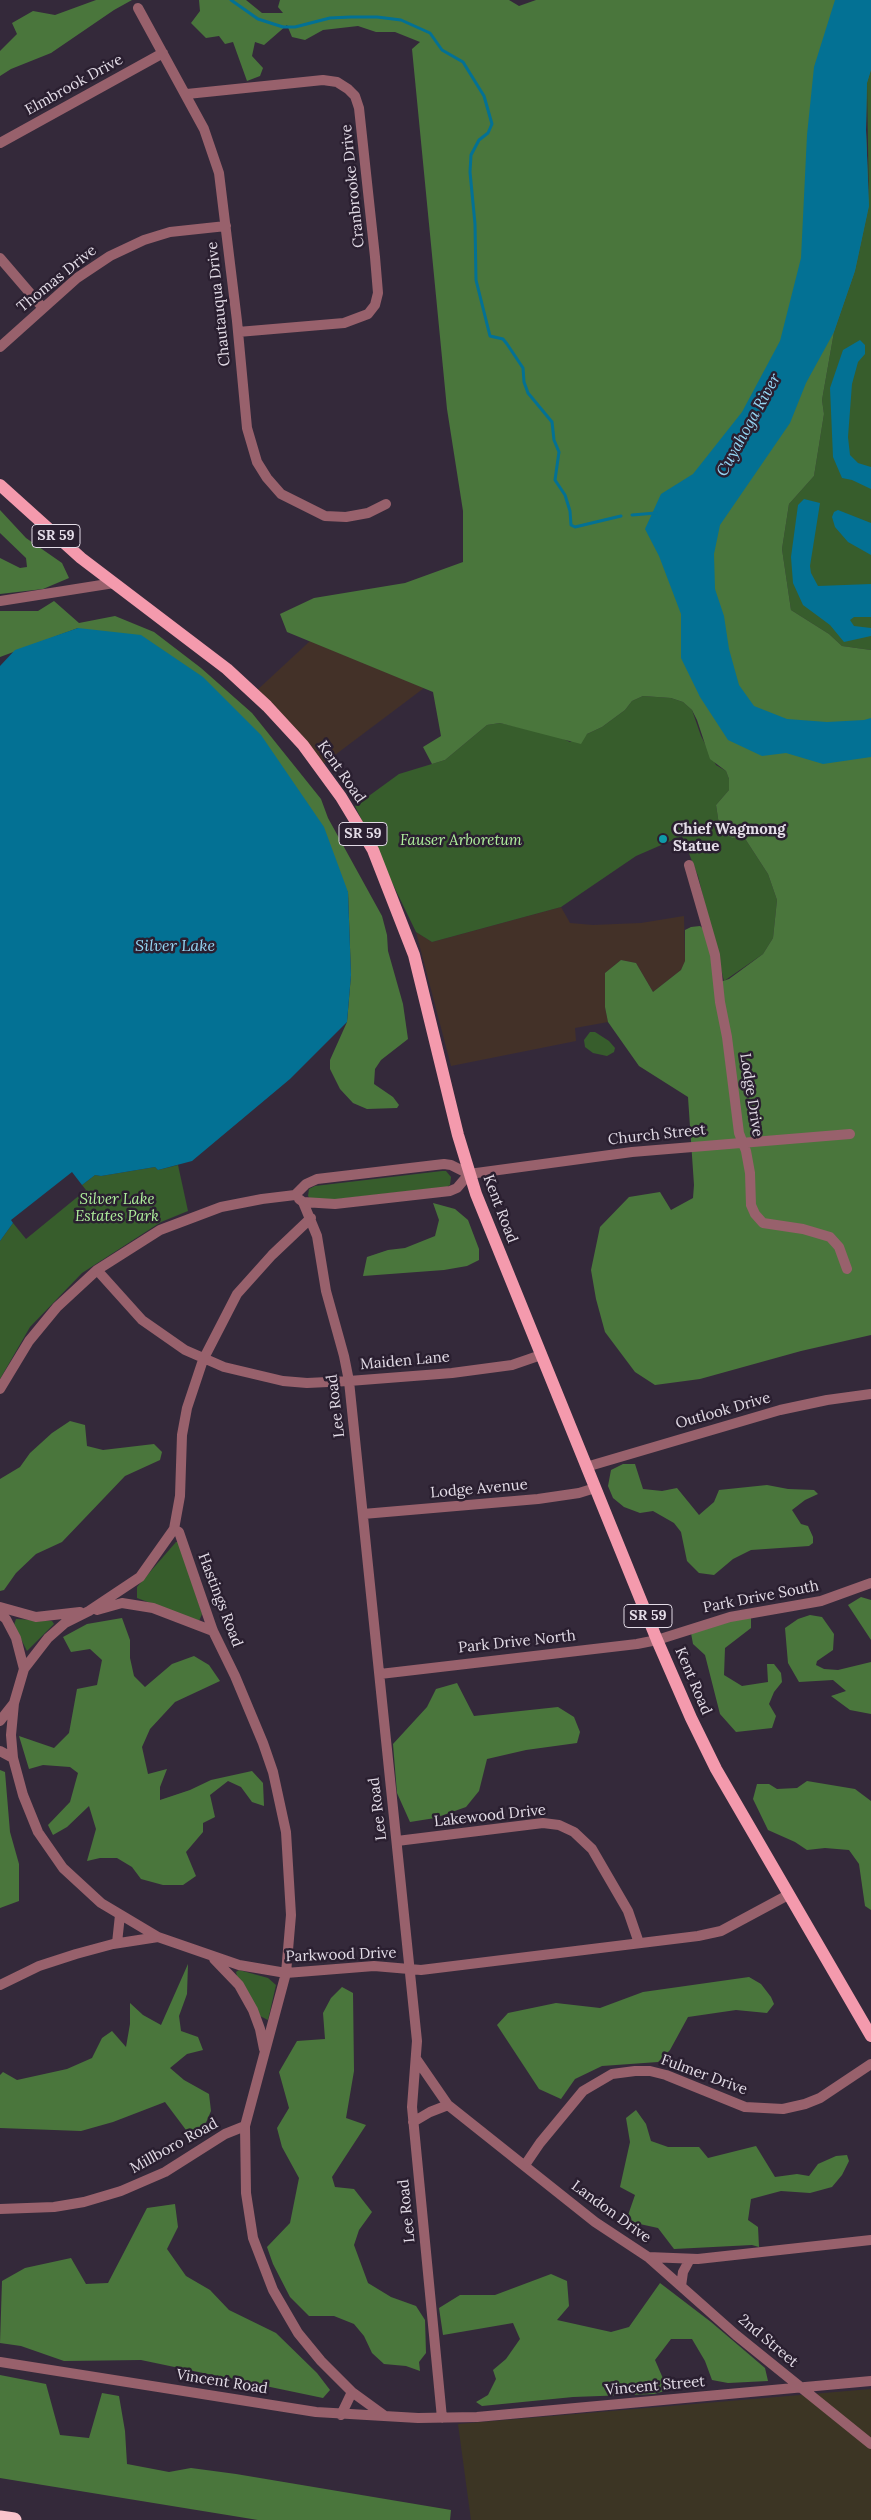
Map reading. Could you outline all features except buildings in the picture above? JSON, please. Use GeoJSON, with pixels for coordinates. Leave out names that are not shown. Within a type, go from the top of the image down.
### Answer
{"type":"FeatureCollection","features":[{"type":"Feature","properties":{"kind":"highway"},"geometry":{"type":"LineString","coordinates":[[0,2518],[14,2520]]}},
{"type":"Feature","properties":{"kind":"main road","name":"Kent Road"},"geometry":{"type":"LineString","coordinates":[[0,485],[81,558],[228,669],[267,706],[303,745],[341,797],[373,850],[414,955],[469,1174],[586,1467],[658,1640],[701,1740],[788,1895],[871,2036]]}},
{"type":"Feature","properties":{"kind":"street","name":"Chautauqua Drive"},"geometry":{"type":"LineString","coordinates":[[138,8],[187,94],[213,151],[219,173],[238,332],[246,428],[257,462],[266,478],[281,494],[325,516],[346,517],[368,513],[386,504]]}},
{"type":"Feature","properties":{"kind":"street","name":"Elmbrook Drive"},"geometry":{"type":"LineString","coordinates":[[0,143],[163,53]]}},
{"type":"Feature","properties":{"kind":"street","name":"Cranbrooke Drive"},"geometry":{"type":"LineString","coordinates":[[187,94],[323,80],[337,82],[348,89],[355,96],[359,108],[378,293],[375,305],[368,314],[344,322],[238,332]]}},
{"type":"Feature","properties":{"kind":"street","name":"Thomas Drive"},"geometry":{"type":"LineString","coordinates":[[0,347],[42,307],[77,278],[110,256],[144,240],[170,232],[226,226]]}},
{"type":"Feature","properties":{"kind":"street"},"geometry":{"type":"LineString","coordinates":[[0,258],[42,307]]}},
{"type":"Feature","properties":{"kind":"street"},"geometry":{"type":"LineString","coordinates":[[0,601],[114,583]]}},
{"type":"Feature","properties":{"kind":"street","name":"Lodge Drive"},"geometry":{"type":"LineString","coordinates":[[689,865],[715,956],[739,1133],[748,1158],[751,1204],[755,1214],[763,1223],[803,1229],[830,1238],[840,1247],[847,1269]]}},
{"type":"Feature","properties":{"kind":"street","name":"Church Street"},"geometry":{"type":"LineString","coordinates":[[469,1174],[705,1144],[742,1143],[850,1134]]}},
{"type":"Feature","properties":{"kind":"street"},"geometry":{"type":"LineString","coordinates":[[0,1389],[43,1323],[97,1270],[139,1242],[192,1217],[241,1202],[299,1199],[335,1204],[450,1191],[457,1188],[469,1174],[451,1165],[444,1164],[316,1179],[306,1184],[299,1199]]}},
{"type":"Feature","properties":{"kind":"street","name":"Lee Road"},"geometry":{"type":"LineString","coordinates":[[299,1199],[311,1218],[316,1236],[326,1291],[344,1356],[349,1382],[397,1841],[417,2060],[412,2081],[413,2122],[442,2418]]}},
{"type":"Feature","properties":{"kind":"street"},"geometry":{"type":"LineString","coordinates":[[0,1721],[14,1702],[24,1669],[44,1644],[65,1623],[90,1611],[140,1576],[174,1529],[180,1496],[182,1434],[187,1408],[203,1360],[237,1294],[266,1261],[311,1218]]}},
{"type":"Feature","properties":{"kind":"street","name":"Maiden Lane"},"geometry":{"type":"LineString","coordinates":[[97,1270],[142,1320],[164,1337],[203,1360],[283,1381],[306,1383],[349,1382],[504,1366],[525,1362],[541,1356]]}},
{"type":"Feature","properties":{"kind":"street","name":"Outlook Drive"},"geometry":{"type":"LineString","coordinates":[[586,1467],[780,1410],[827,1400],[871,1394]]}},
{"type":"Feature","properties":{"kind":"street","name":"Lodge Avenue"},"geometry":{"type":"LineString","coordinates":[[363,1514],[538,1499],[579,1493],[596,1488]]}},
{"type":"Feature","properties":{"kind":"street","name":"Hastings Road"},"geometry":{"type":"LineString","coordinates":[[174,1529],[179,1532],[213,1631],[235,1676],[263,1743],[282,1809],[292,1892],[286,1974],[245,2126],[246,2193],[253,2238],[273,2290],[298,2333],[321,2361],[352,2392],[385,2416]]}},
{"type":"Feature","properties":{"kind":"street","name":"Park Drive South"},"geometry":{"type":"LineString","coordinates":[[658,1640],[730,1617],[821,1601],[871,1583]]}},
{"type":"Feature","properties":{"kind":"street"},"geometry":{"type":"LineString","coordinates":[[0,1607],[36,1617],[90,1611],[122,1603],[153,1608],[213,1631]]}},
{"type":"Feature","properties":{"kind":"street"},"geometry":{"type":"LineString","coordinates":[[0,1614],[6,1619],[16,1638],[24,1669]]}},
{"type":"Feature","properties":{"kind":"street","name":"Park Drive North"},"geometry":{"type":"LineString","coordinates":[[380,1674],[415,1668],[626,1646],[658,1640]]}},
{"type":"Feature","properties":{"kind":"street","name":"Parkwood Drive"},"geometry":{"type":"LineString","coordinates":[[14,1702],[11,1735],[13,1758],[31,1817],[52,1853],[85,1890],[120,1915],[158,1937],[239,1966],[286,1974],[374,1966],[421,1970],[698,1936],[721,1931],[788,1895]]}},
{"type":"Feature","properties":{"kind":"street"},"geometry":{"type":"LineString","coordinates":[[0,1751],[13,1758]]}},
{"type":"Feature","properties":{"kind":"street","name":"Lakewood Drive"},"geometry":{"type":"LineString","coordinates":[[397,1841],[543,1823],[559,1825],[574,1832],[592,1849],[628,1911],[639,1943]]}},
{"type":"Feature","properties":{"kind":"street"},"geometry":{"type":"LineString","coordinates":[[117,1943],[120,1915]]}},
{"type":"Feature","properties":{"kind":"street"},"geometry":{"type":"LineString","coordinates":[[0,1985],[39,1966],[117,1943],[158,1937]]}},
{"type":"Feature","properties":{"kind":"street","name":"Hastings Road"},"geometry":{"type":"LineString","coordinates":[[213,1958],[239,1985],[253,2010],[260,2028],[265,2055]]}},
{"type":"Feature","properties":{"kind":"street","name":"Landon Drive"},"geometry":{"type":"LineString","coordinates":[[417,2060],[448,2105],[595,2222],[648,2257],[690,2258],[871,2240]]}},
{"type":"Feature","properties":{"kind":"street","name":"Fulmer Drive"},"geometry":{"type":"LineString","coordinates":[[524,2165],[583,2091],[612,2074],[635,2070],[650,2071],[666,2075],[745,2107],[776,2110],[798,2107],[820,2098],[871,2064]]}},
{"type":"Feature","properties":{"kind":"street"},"geometry":{"type":"LineString","coordinates":[[413,2122],[430,2112],[448,2105]]}},
{"type":"Feature","properties":{"kind":"street","name":"Millboro Road"},"geometry":{"type":"LineString","coordinates":[[0,2209],[54,2207],[84,2202],[121,2191],[165,2172],[225,2134],[245,2126]]}},
{"type":"Feature","properties":{"kind":"street","name":"2nd Street"},"geometry":{"type":"LineString","coordinates":[[648,2257],[800,2388],[871,2444]]}},
{"type":"Feature","properties":{"kind":"street"},"geometry":{"type":"LineString","coordinates":[[681,2286],[683,2272],[690,2258]]}},
{"type":"Feature","properties":{"kind":"street","name":"Vincent Road"},"geometry":{"type":"LineString","coordinates":[[0,2362],[341,2415],[442,2418]]}},
{"type":"Feature","properties":{"kind":"street","name":"Vincent Street"},"geometry":{"type":"LineString","coordinates":[[442,2418],[871,2381]]}},
{"type":"Feature","properties":{"kind":"street"},"geometry":{"type":"LineString","coordinates":[[341,2415],[352,2392]]}},
{"type":"Feature","properties":{"kind":"shaded area"},"geometry":{"type":"Polygon","coordinates":[[[310,641],[424,688],[319,767],[254,693],[310,641]]]}},
{"type":"Feature","properties":{"kind":"shaded area"},"geometry":{"type":"Polygon","coordinates":[[[561,907],[570,923],[593,925],[641,923],[684,916],[685,962],[681,970],[653,992],[636,963],[621,960],[605,973],[605,1007],[608,1022],[575,1028],[576,1041],[451,1066],[416,932],[432,942],[561,907]]]}},
{"type":"Feature","properties":{"kind":"shaded area"},"geometry":{"type":"Polygon","coordinates":[[[871,2389],[871,2520],[471,2520],[458,2424],[871,2389]]]}},
{"type":"Feature","properties":{"kind":"green space"},"geometry":{"type":"Polygon","coordinates":[[[96,0],[132,0],[51,53],[11,69],[0,76],[0,51],[17,34],[12,23],[33,11],[55,15],[96,0]]]}},
{"type":"Feature","properties":{"kind":"green space"},"geometry":{"type":"Polygon","coordinates":[[[199,0],[246,0],[262,13],[283,13],[278,7],[280,0],[509,0],[519,6],[536,0],[871,0],[871,70],[867,83],[866,130],[869,206],[855,271],[834,332],[822,400],[824,414],[814,476],[789,504],[782,549],[791,610],[829,634],[842,646],[871,650],[871,1335],[801,1351],[700,1379],[655,1385],[635,1372],[605,1332],[596,1299],[591,1270],[600,1227],[629,1197],[660,1192],[671,1210],[693,1198],[694,1185],[688,1097],[639,1066],[608,1022],[605,1007],[605,973],[621,960],[636,963],[653,992],[681,970],[685,961],[685,930],[700,926],[705,930],[717,983],[729,979],[763,954],[773,938],[777,900],[768,874],[744,837],[732,838],[720,831],[716,805],[729,790],[729,779],[726,771],[710,759],[697,720],[692,710],[683,702],[671,698],[643,696],[632,701],[625,710],[602,727],[587,734],[581,744],[500,723],[487,725],[445,760],[432,764],[423,747],[441,736],[433,692],[287,632],[280,614],[314,598],[405,583],[463,562],[463,511],[447,409],[412,49],[420,42],[395,32],[376,32],[358,26],[323,30],[305,40],[292,37],[287,25],[264,45],[255,42],[252,56],[263,68],[260,76],[247,81],[233,42],[225,44],[219,36],[206,38],[191,23],[200,11],[199,0]]]}},
{"type":"Feature","properties":{"kind":"green space"},"geometry":{"type":"Polygon","coordinates":[[[871,70],[871,650],[842,646],[829,634],[791,610],[782,549],[789,504],[814,476],[824,414],[822,400],[834,332],[855,271],[869,206],[867,83],[871,70]]]}},
{"type":"Feature","properties":{"kind":"green space"},"geometry":{"type":"Polygon","coordinates":[[[0,510],[26,538],[62,563],[69,578],[43,589],[0,594],[0,558],[20,568],[27,567],[26,558],[0,533],[0,510]]]}},
{"type":"Feature","properties":{"kind":"green space"},"geometry":{"type":"Polygon","coordinates":[[[54,601],[79,623],[115,616],[154,632],[201,668],[252,713],[321,799],[328,818],[382,916],[387,935],[388,951],[403,1004],[408,1039],[381,1060],[375,1069],[374,1084],[393,1097],[399,1105],[397,1108],[367,1109],[353,1103],[340,1089],[330,1069],[330,1060],[347,1022],[351,975],[348,892],[78,628],[0,657],[0,611],[38,611],[54,601]]]}},
{"type":"Feature","properties":{"kind":"green space","name":"Fauser Arboretum"},"geometry":{"type":"Polygon","coordinates":[[[643,696],[671,698],[683,702],[692,710],[701,736],[716,765],[726,771],[729,779],[729,790],[716,805],[720,831],[732,838],[744,837],[768,874],[777,900],[773,938],[763,954],[724,981],[698,876],[682,836],[636,856],[561,907],[432,942],[416,932],[355,806],[399,774],[445,760],[487,725],[500,723],[557,736],[570,742],[602,727],[625,710],[632,701],[643,696]]]}},
{"type":"Feature","properties":{"kind":"green space"},"geometry":{"type":"Polygon","coordinates":[[[590,1032],[595,1032],[609,1041],[615,1048],[614,1052],[607,1056],[593,1053],[585,1047],[584,1040],[590,1032]]]}},
{"type":"Feature","properties":{"kind":"green space","name":"Silver Lake Estates Park"},"geometry":{"type":"Polygon","coordinates":[[[178,1165],[188,1211],[161,1222],[82,1273],[30,1327],[0,1379],[0,1241],[13,1223],[26,1239],[86,1190],[82,1185],[95,1175],[101,1176],[155,1167],[158,1170],[178,1165]]]}},
{"type":"Feature","properties":{"kind":"green space"},"geometry":{"type":"Polygon","coordinates":[[[446,1171],[451,1177],[450,1185],[447,1187],[320,1201],[311,1200],[308,1196],[309,1189],[315,1186],[446,1171]]]}},
{"type":"Feature","properties":{"kind":"green space"},"geometry":{"type":"Polygon","coordinates":[[[433,1203],[455,1209],[468,1220],[479,1249],[479,1260],[467,1266],[444,1270],[363,1276],[367,1257],[388,1250],[405,1248],[435,1236],[439,1220],[433,1203]]]}},
{"type":"Feature","properties":{"kind":"green space"},"geometry":{"type":"Polygon","coordinates":[[[70,1421],[85,1425],[87,1446],[103,1450],[154,1444],[162,1452],[160,1460],[125,1476],[62,1542],[36,1554],[16,1573],[4,1590],[0,1591],[0,1479],[20,1467],[30,1453],[52,1433],[70,1421]]]}},
{"type":"Feature","properties":{"kind":"green space"},"geometry":{"type":"Polygon","coordinates":[[[623,1464],[635,1464],[643,1489],[662,1491],[677,1488],[699,1515],[714,1502],[719,1490],[767,1485],[788,1489],[814,1490],[818,1494],[805,1500],[792,1510],[801,1524],[808,1526],[813,1537],[813,1543],[809,1546],[751,1550],[733,1559],[714,1575],[699,1573],[687,1561],[681,1532],[674,1523],[653,1511],[640,1513],[624,1507],[613,1498],[608,1486],[611,1470],[623,1464]]]}},
{"type":"Feature","properties":{"kind":"green space"},"geometry":{"type":"Polygon","coordinates":[[[176,1542],[179,1542],[202,1614],[199,1621],[137,1598],[137,1587],[176,1542]]]}},
{"type":"Feature","properties":{"kind":"green space"},"geometry":{"type":"Polygon","coordinates":[[[861,1597],[871,1600],[871,1640],[848,1605],[861,1597]]]}},
{"type":"Feature","properties":{"kind":"green space"},"geometry":{"type":"Polygon","coordinates":[[[810,1615],[822,1617],[834,1634],[833,1650],[817,1661],[816,1665],[824,1669],[838,1670],[871,1662],[871,1714],[850,1710],[831,1696],[846,1691],[833,1680],[799,1682],[788,1663],[785,1628],[798,1619],[810,1615]]]}},
{"type":"Feature","properties":{"kind":"green space"},"geometry":{"type":"Polygon","coordinates":[[[751,1617],[751,1628],[725,1648],[724,1675],[742,1686],[768,1682],[767,1664],[774,1664],[781,1673],[782,1682],[774,1692],[769,1704],[776,1716],[772,1728],[736,1732],[720,1714],[705,1655],[693,1644],[691,1633],[726,1618],[751,1617]]]}},
{"type":"Feature","properties":{"kind":"green space"},"geometry":{"type":"Polygon","coordinates":[[[122,1618],[130,1640],[130,1658],[134,1676],[145,1687],[172,1664],[194,1656],[209,1665],[220,1681],[175,1702],[150,1729],[142,1747],[148,1774],[167,1769],[160,1787],[160,1800],[190,1790],[211,1780],[252,1771],[263,1783],[264,1806],[252,1802],[241,1787],[228,1781],[210,1795],[215,1817],[203,1823],[203,1832],[186,1852],[196,1876],[183,1885],[163,1885],[141,1879],[132,1867],[117,1858],[100,1858],[87,1861],[96,1829],[89,1806],[67,1827],[53,1835],[48,1825],[70,1802],[78,1773],[70,1767],[43,1765],[29,1769],[19,1736],[54,1748],[69,1733],[77,1689],[97,1685],[102,1660],[90,1649],[71,1652],[63,1637],[87,1624],[122,1618]]]}},
{"type":"Feature","properties":{"kind":"green space"},"geometry":{"type":"Polygon","coordinates":[[[16,1619],[52,1621],[54,1624],[27,1651],[14,1625],[16,1619]]]}},
{"type":"Feature","properties":{"kind":"green space"},"geometry":{"type":"Polygon","coordinates":[[[457,1683],[474,1716],[558,1707],[574,1717],[580,1732],[577,1743],[526,1750],[487,1759],[479,1791],[466,1807],[435,1818],[410,1822],[397,1793],[393,1744],[427,1707],[436,1689],[457,1683]]]}},
{"type":"Feature","properties":{"kind":"green space"},"geometry":{"type":"Polygon","coordinates":[[[0,1770],[5,1772],[10,1832],[19,1864],[19,1901],[0,1908],[0,1770]]]}},
{"type":"Feature","properties":{"kind":"green space"},"geometry":{"type":"Polygon","coordinates":[[[807,1781],[855,1789],[871,1801],[871,1910],[865,1906],[859,1864],[849,1850],[825,1848],[807,1850],[795,1842],[768,1830],[753,1799],[757,1784],[769,1784],[777,1789],[797,1788],[807,1781]]]}},
{"type":"Feature","properties":{"kind":"green space"},"geometry":{"type":"Polygon","coordinates":[[[188,1964],[187,1994],[179,2016],[181,2031],[198,2037],[203,2050],[187,2054],[170,2068],[184,2080],[209,2094],[211,2111],[204,2127],[192,2138],[165,2102],[113,2122],[81,2131],[0,2128],[0,2075],[3,2072],[17,2080],[67,2069],[92,2058],[102,2038],[112,2031],[126,2047],[130,2024],[130,2003],[143,2015],[161,2025],[188,1964]]]}},
{"type":"Feature","properties":{"kind":"green space"},"geometry":{"type":"Polygon","coordinates":[[[239,1970],[268,1978],[276,1985],[268,2020],[260,2016],[237,1976],[236,1972],[239,1970]]]}},
{"type":"Feature","properties":{"kind":"green space"},"geometry":{"type":"Polygon","coordinates":[[[749,1977],[761,1984],[771,1997],[774,2004],[767,2013],[736,2010],[688,2017],[670,2050],[658,2062],[602,2066],[575,2079],[561,2099],[539,2089],[497,2025],[508,2013],[556,2003],[600,2008],[643,1992],[749,1977]]]}},
{"type":"Feature","properties":{"kind":"green space"},"geometry":{"type":"Polygon","coordinates":[[[342,1987],[353,1993],[354,2071],[346,2118],[366,2125],[332,2177],[335,2187],[354,2189],[372,2212],[359,2230],[354,2245],[368,2283],[391,2297],[416,2306],[425,2320],[426,2353],[419,2362],[420,2371],[406,2366],[384,2364],[372,2353],[364,2336],[354,2324],[334,2316],[309,2316],[290,2297],[273,2264],[267,2247],[290,2223],[299,2178],[282,2147],[277,2128],[289,2108],[279,2072],[297,2041],[325,2039],[323,2013],[331,1998],[342,1987]]]}},
{"type":"Feature","properties":{"kind":"green space"},"geometry":{"type":"Polygon","coordinates":[[[636,2110],[646,2124],[651,2141],[668,2147],[699,2147],[708,2158],[756,2146],[775,2177],[797,2174],[809,2176],[818,2164],[836,2156],[847,2155],[849,2161],[842,2175],[832,2187],[810,2193],[781,2191],[751,2199],[748,2220],[758,2227],[759,2247],[752,2245],[674,2249],[658,2228],[626,2221],[635,2195],[620,2187],[630,2142],[626,2118],[636,2110]]]}},
{"type":"Feature","properties":{"kind":"green space"},"geometry":{"type":"Polygon","coordinates":[[[175,2204],[178,2227],[167,2249],[186,2276],[210,2290],[229,2310],[276,2333],[317,2373],[330,2390],[323,2398],[141,2360],[64,2361],[21,2346],[0,2343],[2,2281],[25,2268],[71,2258],[86,2284],[108,2283],[147,2208],[175,2204]]]}},
{"type":"Feature","properties":{"kind":"green space"},"geometry":{"type":"Polygon","coordinates":[[[551,2274],[567,2281],[569,2306],[557,2320],[611,2332],[629,2327],[660,2283],[711,2322],[765,2368],[768,2381],[728,2383],[712,2380],[705,2361],[692,2339],[671,2339],[655,2360],[668,2390],[654,2394],[573,2397],[482,2406],[476,2402],[488,2395],[496,2379],[493,2370],[506,2359],[520,2339],[513,2323],[443,2335],[439,2308],[460,2295],[495,2295],[551,2274]]]}},
{"type":"Feature","properties":{"kind":"green space"},"geometry":{"type":"Polygon","coordinates":[[[0,2375],[46,2384],[60,2435],[89,2438],[102,2393],[119,2396],[125,2431],[127,2464],[169,2472],[191,2468],[236,2474],[451,2510],[450,2520],[258,2520],[0,2478],[0,2375]]]}},
{"type":"Feature","properties":{"kind":"water","name":"Cuyahoga River"},"geometry":{"type":"Polygon","coordinates":[[[835,0],[871,0],[871,70],[867,83],[866,130],[869,206],[855,271],[834,332],[806,383],[790,423],[720,525],[714,554],[715,589],[724,616],[729,649],[739,685],[754,706],[787,719],[827,722],[871,718],[871,757],[823,764],[786,753],[762,756],[728,740],[700,697],[681,658],[681,614],[659,556],[645,529],[661,494],[693,474],[742,412],[780,341],[801,258],[807,135],[814,67],[835,0]]]}},
{"type":"Feature","properties":{"kind":"water"},"geometry":{"type":"Polygon","coordinates":[[[860,340],[865,345],[865,354],[858,362],[852,384],[848,437],[850,455],[858,463],[871,467],[871,489],[852,480],[842,478],[833,457],[830,388],[843,350],[860,340]]]}},
{"type":"Feature","properties":{"kind":"water"},"geometry":{"type":"Polygon","coordinates":[[[804,499],[820,503],[810,566],[811,573],[818,586],[871,584],[871,617],[854,617],[850,620],[854,626],[871,628],[871,636],[844,642],[830,625],[803,605],[793,583],[791,557],[798,505],[804,499]]]}},
{"type":"Feature","properties":{"kind":"water"},"geometry":{"type":"Polygon","coordinates":[[[838,510],[871,523],[871,555],[848,542],[835,527],[832,517],[834,512],[838,510]]]}},
{"type":"Feature","properties":{"kind":"water","name":"Silver Lake"},"geometry":{"type":"Polygon","coordinates":[[[78,628],[141,635],[203,677],[261,735],[324,827],[348,892],[351,975],[347,1022],[290,1079],[192,1161],[158,1170],[155,1167],[101,1176],[95,1175],[82,1185],[72,1172],[11,1220],[13,1223],[0,1241],[0,666],[15,650],[78,628]]]}},
{"type":"Feature","properties":{"kind":"waterway"},"geometry":{"type":"LineString","coordinates":[[231,0],[258,19],[283,27],[295,27],[330,18],[377,17],[401,20],[430,33],[442,50],[463,62],[484,96],[492,124],[488,133],[479,140],[471,155],[470,172],[475,224],[476,280],[490,336],[503,339],[507,344],[523,368],[524,382],[528,393],[552,422],[554,440],[559,452],[555,480],[565,495],[570,511],[571,525],[575,527],[621,516]]}},
{"type":"Feature","properties":{"kind":"waterway"},"geometry":{"type":"LineString","coordinates":[[632,515],[656,513]]}},
{"type":"Feature","properties":{"kind":"place","name":"Chief Wagmong Statue"},"geometry":{"type":"Point","coordinates":[663,839]}}]}
